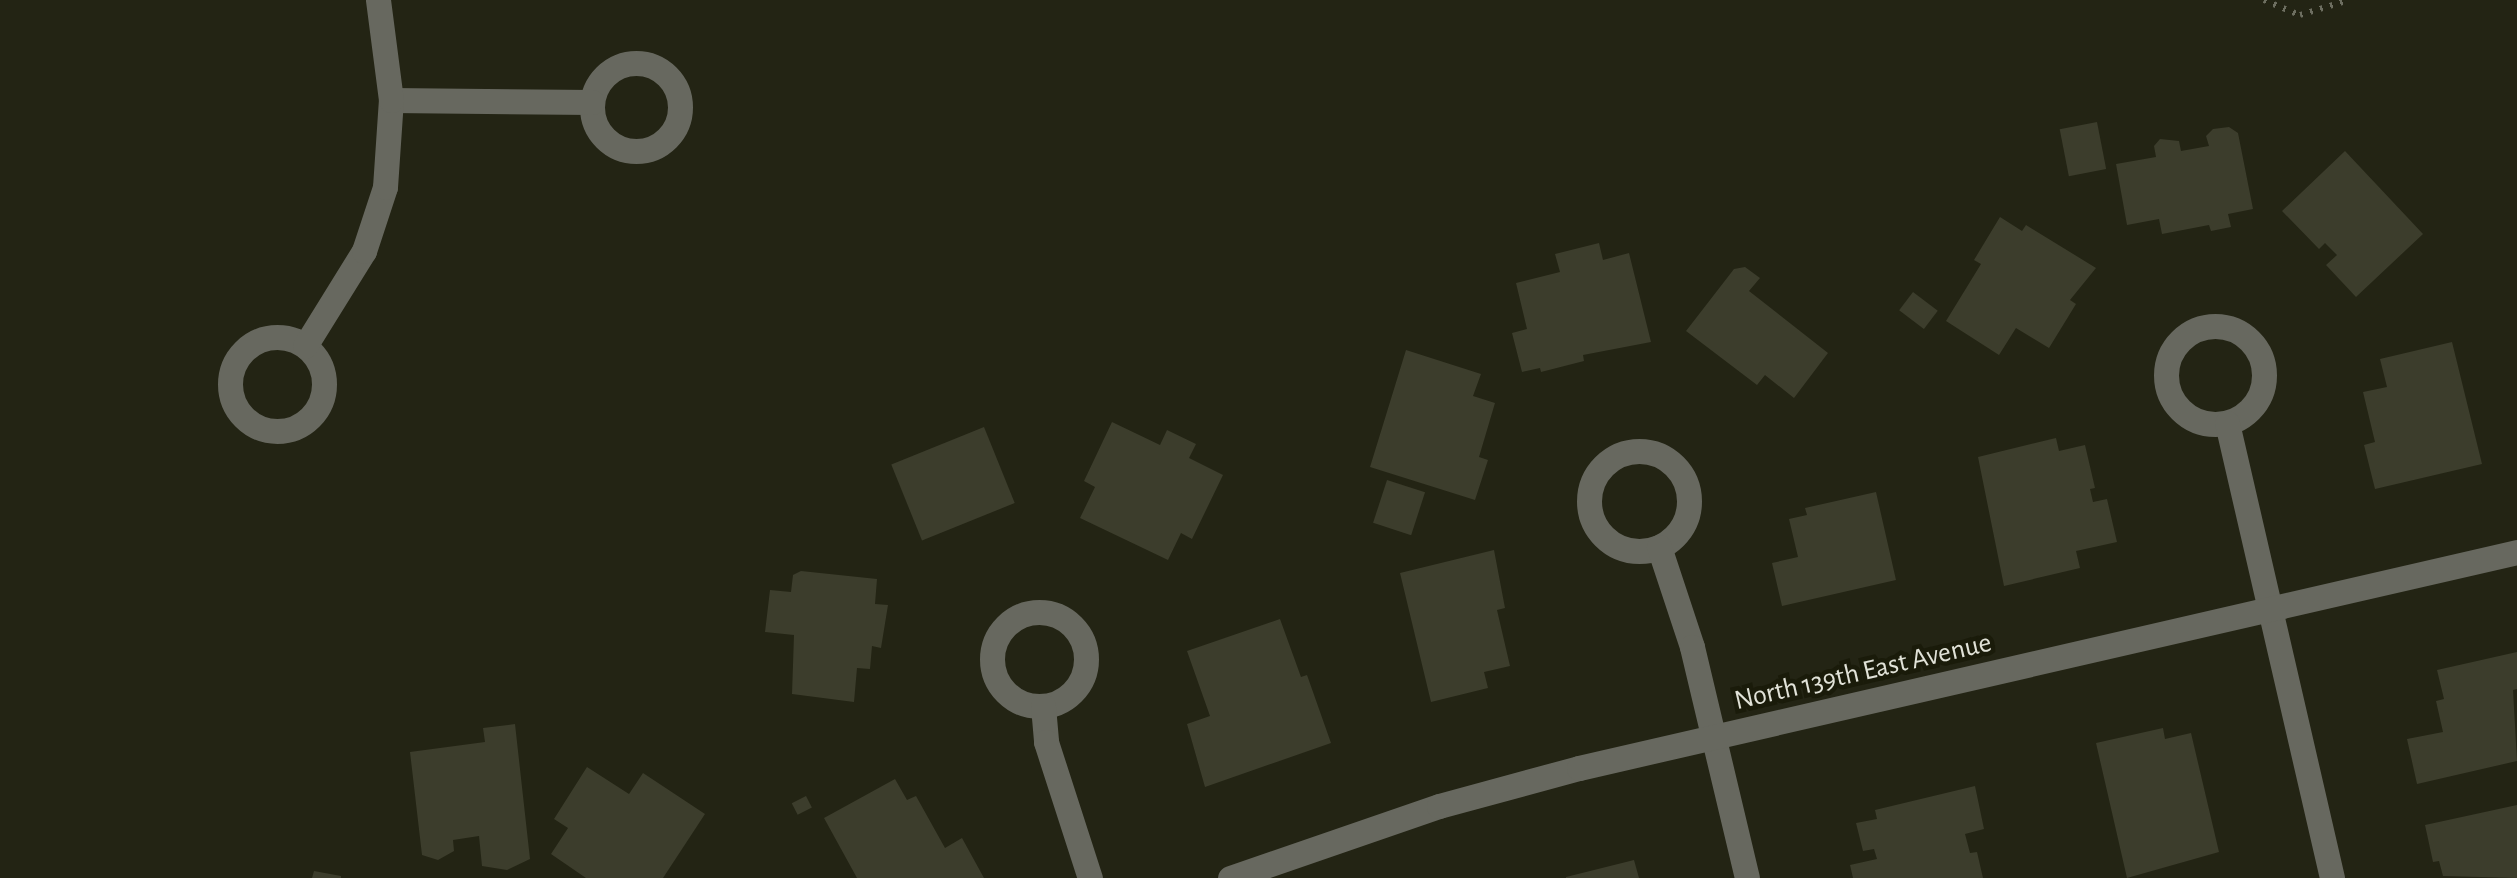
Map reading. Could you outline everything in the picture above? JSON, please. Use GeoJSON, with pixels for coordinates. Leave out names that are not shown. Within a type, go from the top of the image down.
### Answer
{"type":"FeatureCollection","features":[{"type":"Feature","properties":{"kind":"street"},"geometry":{"type":"LineString","coordinates":[[305,346],[364,252],[384,186],[391,100],[378,0]]}},
{"type":"Feature","properties":{"kind":"street"},"geometry":{"type":"LineString","coordinates":[[391,100],[592,102]]}},
{"type":"Feature","properties":{"kind":"street"},"geometry":{"type":"LineString","coordinates":[[2227,423],[2332,878]]}},
{"type":"Feature","properties":{"kind":"street"},"geometry":{"type":"LineString","coordinates":[[1636,451],[1654,453],[1671,462],[1685,483],[1689,502],[1685,520],[1660,547],[1623,548],[1606,540],[1592,519],[1592,482],[1602,466],[1617,456],[1636,451]]}},
{"type":"Feature","properties":{"kind":"street"},"geometry":{"type":"LineString","coordinates":[[1660,547],[1692,646],[1747,878]]}},
{"type":"Feature","properties":{"kind":"street","name":"North 139th East Avenue"},"geometry":{"type":"LineString","coordinates":[[1230,878],[1439,806],[1713,737],[2517,552]]}},
{"type":"Feature","properties":{"kind":"street"},"geometry":{"type":"LineString","coordinates":[[1043,706],[1046,742],[1090,878]]}},
{"type":"Feature","properties":{"kind":"path"},"geometry":{"type":"LineString","coordinates":[[2264,0],[2300,15],[2349,0]]}},
{"type":"Feature","properties":{"kind":"building"},"geometry":{"type":"Polygon","coordinates":[[[2097,122],[2106,169],[2069,176],[2060,129],[2097,122]]]}},
{"type":"Feature","properties":{"kind":"building"},"geometry":{"type":"Polygon","coordinates":[[[2229,127],[2238,133],[2253,209],[2228,214],[2231,227],[2211,231],[2209,225],[2162,234],[2159,219],[2127,225],[2116,164],[2156,157],[2154,146],[2160,139],[2179,141],[2181,151],[2209,146],[2206,136],[2213,129],[2229,127]]]}},
{"type":"Feature","properties":{"kind":"building"},"geometry":{"type":"Polygon","coordinates":[[[2345,151],[2423,234],[2356,297],[2326,265],[2337,255],[2325,243],[2319,249],[2282,211],[2345,151]]]}},
{"type":"Feature","properties":{"kind":"building"},"geometry":{"type":"Polygon","coordinates":[[[2000,217],[2022,231],[2026,225],[2096,268],[2070,300],[2076,304],[2049,348],[2016,328],[1999,355],[1946,321],[1981,264],[1974,260],[2000,217]]]}},
{"type":"Feature","properties":{"kind":"building"},"geometry":{"type":"Polygon","coordinates":[[[1599,243],[1603,260],[1629,253],[1651,342],[1583,355],[1584,361],[1541,372],[1540,368],[1522,372],[1512,333],[1527,329],[1516,283],[1560,272],[1555,254],[1599,243]]]}},
{"type":"Feature","properties":{"kind":"building"},"geometry":{"type":"Polygon","coordinates":[[[1745,267],[1760,278],[1749,291],[1828,353],[1794,398],[1765,375],[1757,385],[1686,331],[1734,269],[1745,267]]]}},
{"type":"Feature","properties":{"kind":"building"},"geometry":{"type":"Polygon","coordinates":[[[1913,292],[1938,311],[1924,329],[1899,310],[1913,292]]]}},
{"type":"Feature","properties":{"kind":"building"},"geometry":{"type":"Polygon","coordinates":[[[2452,342],[2482,464],[2375,489],[2364,445],[2375,442],[2363,392],[2387,387],[2380,359],[2452,342]]]}},
{"type":"Feature","properties":{"kind":"building"},"geometry":{"type":"Polygon","coordinates":[[[1406,350],[1481,374],[1473,396],[1495,403],[1479,457],[1488,460],[1475,500],[1370,467],[1406,350]]]}},
{"type":"Feature","properties":{"kind":"building"},"geometry":{"type":"Polygon","coordinates":[[[1112,422],[1160,445],[1167,430],[1196,444],[1189,458],[1223,475],[1192,539],[1181,533],[1168,560],[1080,518],[1095,487],[1084,481],[1112,422]]]}},
{"type":"Feature","properties":{"kind":"building"},"geometry":{"type":"Polygon","coordinates":[[[984,427],[1015,503],[922,540],[891,464],[984,427]]]}},
{"type":"Feature","properties":{"kind":"building"},"geometry":{"type":"Polygon","coordinates":[[[2056,438],[2059,451],[2085,445],[2095,488],[2090,489],[2093,502],[2107,499],[2117,542],[2076,551],[2080,568],[2004,586],[1978,457],[2056,438]]]}},
{"type":"Feature","properties":{"kind":"building"},"geometry":{"type":"Polygon","coordinates":[[[1387,480],[1425,492],[1411,535],[1373,523],[1387,480]]]}},
{"type":"Feature","properties":{"kind":"building"},"geometry":{"type":"Polygon","coordinates":[[[1876,492],[1896,580],[1782,606],[1772,563],[1798,557],[1789,519],[1807,515],[1805,508],[1876,492]]]}},
{"type":"Feature","properties":{"kind":"building"},"geometry":{"type":"Polygon","coordinates":[[[1494,550],[1505,608],[1497,610],[1510,666],[1484,672],[1488,688],[1431,702],[1400,573],[1494,550]]]}},
{"type":"Feature","properties":{"kind":"building"},"geometry":{"type":"Polygon","coordinates":[[[801,571],[877,579],[875,604],[888,605],[881,648],[872,646],[870,669],[857,668],[854,702],[792,694],[794,635],[765,632],[770,590],[791,592],[793,575],[801,571]]]}},
{"type":"Feature","properties":{"kind":"building"},"geometry":{"type":"Polygon","coordinates":[[[1280,619],[1301,677],[1307,675],[1331,743],[1205,787],[1187,724],[1210,716],[1187,651],[1280,619]]]}},
{"type":"Feature","properties":{"kind":"building"},"geometry":{"type":"Polygon","coordinates":[[[2517,652],[2517,689],[2513,690],[2517,761],[2417,784],[2407,739],[2443,732],[2436,701],[2444,699],[2437,670],[2517,652]]]}},
{"type":"Feature","properties":{"kind":"building"},"geometry":{"type":"Polygon","coordinates":[[[515,724],[530,859],[507,870],[482,866],[479,836],[453,840],[454,851],[438,860],[422,855],[410,752],[485,742],[483,728],[515,724]]]}},
{"type":"Feature","properties":{"kind":"building"},"geometry":{"type":"Polygon","coordinates":[[[2163,728],[2165,739],[2191,733],[2219,852],[2127,878],[2096,743],[2163,728]]]}},
{"type":"Feature","properties":{"kind":"building"},"geometry":{"type":"Polygon","coordinates":[[[587,767],[629,794],[643,773],[705,814],[663,878],[586,878],[551,854],[568,828],[554,819],[587,767]]]}},
{"type":"Feature","properties":{"kind":"building"},"geometry":{"type":"Polygon","coordinates":[[[895,779],[907,800],[916,796],[945,848],[962,838],[984,878],[857,878],[824,818],[895,779]]]}},
{"type":"Feature","properties":{"kind":"building"},"geometry":{"type":"Polygon","coordinates":[[[1975,786],[1984,829],[1965,834],[1970,853],[1977,852],[1983,878],[1853,878],[1850,865],[1877,859],[1874,849],[1863,851],[1856,823],[1877,819],[1875,810],[1975,786]]]}},
{"type":"Feature","properties":{"kind":"building"},"geometry":{"type":"Polygon","coordinates":[[[806,796],[812,808],[798,815],[792,803],[806,796]]]}},
{"type":"Feature","properties":{"kind":"building"},"geometry":{"type":"Polygon","coordinates":[[[2517,805],[2517,878],[2443,876],[2439,861],[2433,862],[2425,825],[2517,805]]]}},
{"type":"Feature","properties":{"kind":"building"},"geometry":{"type":"Polygon","coordinates":[[[1634,860],[1639,878],[1566,878],[1566,877],[1634,860]]]}},
{"type":"Feature","properties":{"kind":"building"},"geometry":{"type":"Polygon","coordinates":[[[314,871],[341,876],[341,878],[312,878],[314,871]]]}}]}
